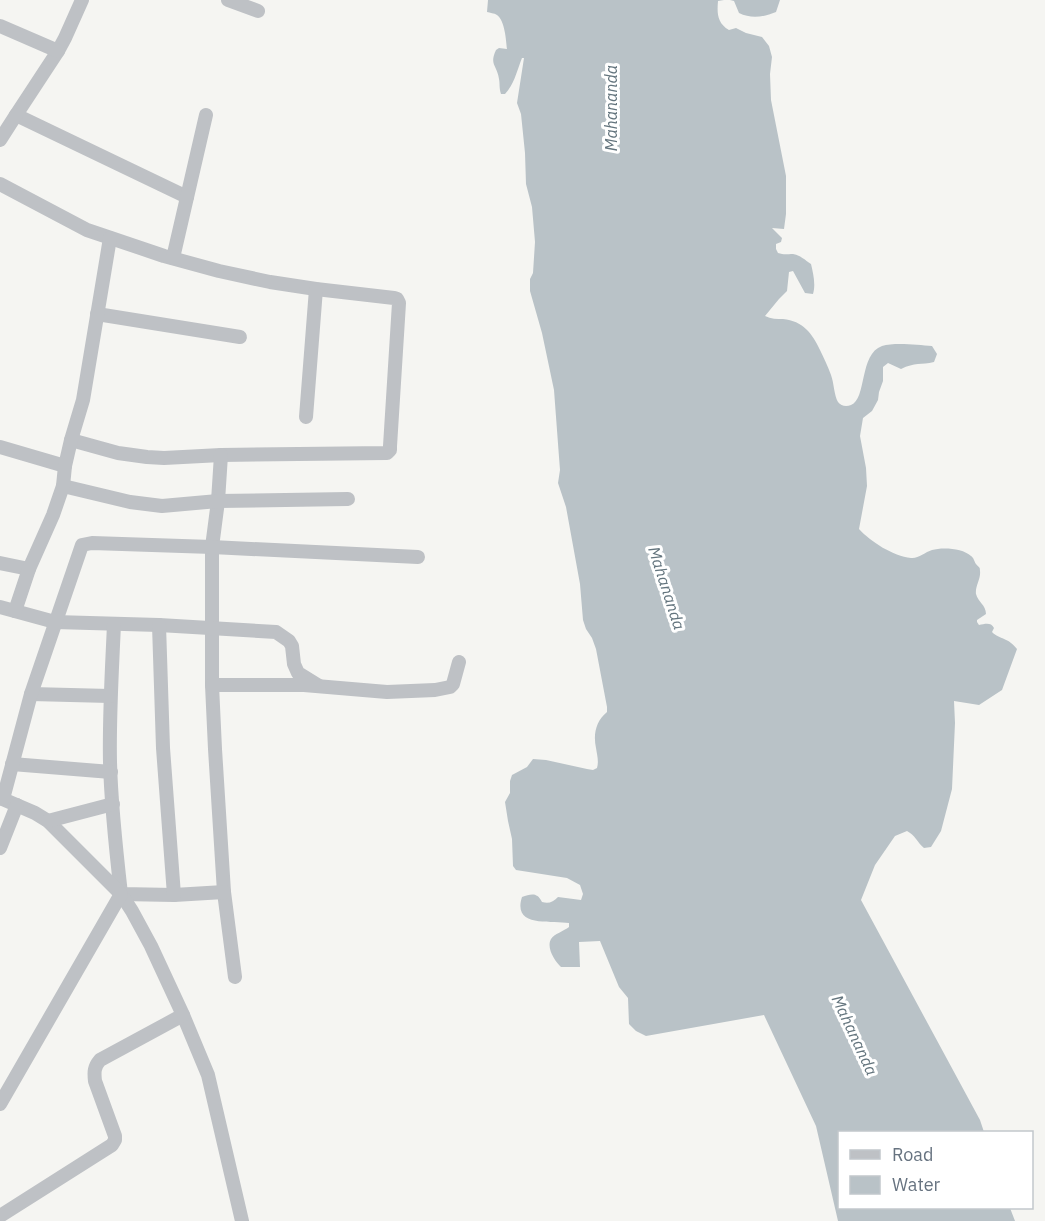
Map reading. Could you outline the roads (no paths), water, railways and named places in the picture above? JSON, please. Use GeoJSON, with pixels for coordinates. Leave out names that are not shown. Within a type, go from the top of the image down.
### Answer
{"type":"FeatureCollection","features":[{"type":"Feature","properties":{"kind":"street"},"geometry":{"type":"LineString","coordinates":[[0,140],[58,51],[82,0]]}},
{"type":"Feature","properties":{"kind":"street"},"geometry":{"type":"LineString","coordinates":[[228,0],[258,11]]}},
{"type":"Feature","properties":{"kind":"street"},"geometry":{"type":"LineString","coordinates":[[0,26],[58,51]]}},
{"type":"Feature","properties":{"kind":"street"},"geometry":{"type":"LineString","coordinates":[[16,115],[187,197]]}},
{"type":"Feature","properties":{"kind":"street"},"geometry":{"type":"LineString","coordinates":[[172,258],[207,115]]}},
{"type":"Feature","properties":{"kind":"street"},"geometry":{"type":"LineString","coordinates":[[0,184],[87,230],[172,258],[236,275],[316,290],[394,298],[399,303],[390,450],[387,453],[147,458],[118,453],[71,440]]}},
{"type":"Feature","properties":{"kind":"street"},"geometry":{"type":"LineString","coordinates":[[15,611],[28,569],[53,515],[63,486],[71,440],[83,400],[110,238]]}},
{"type":"Feature","properties":{"kind":"street"},"geometry":{"type":"LineString","coordinates":[[306,417],[316,290]]}},
{"type":"Feature","properties":{"kind":"street"},"geometry":{"type":"LineString","coordinates":[[97,314],[240,337]]}},
{"type":"Feature","properties":{"kind":"street"},"geometry":{"type":"LineString","coordinates":[[0,447],[65,466]]}},
{"type":"Feature","properties":{"kind":"street"},"geometry":{"type":"LineString","coordinates":[[220,455],[218,501],[212,547],[212,685],[224,892],[236,977]]}},
{"type":"Feature","properties":{"kind":"street"},"geometry":{"type":"LineString","coordinates":[[63,486],[130,502],[162,506],[218,501],[348,499]]}},
{"type":"Feature","properties":{"kind":"street"},"geometry":{"type":"LineString","coordinates":[[242,1221],[208,1075],[183,1015],[132,910],[121,894],[48,821],[2,798],[31,694],[82,545],[92,543],[212,547],[418,557]]}},
{"type":"Feature","properties":{"kind":"street"},"geometry":{"type":"LineString","coordinates":[[0,563],[28,569]]}},
{"type":"Feature","properties":{"kind":"street"},"geometry":{"type":"LineString","coordinates":[[0,607],[56,622],[270,631],[290,641],[296,669],[318,686]]}},
{"type":"Feature","properties":{"kind":"street"},"geometry":{"type":"LineString","coordinates":[[0,1104],[121,894],[111,772],[110,696],[114,624]]}},
{"type":"Feature","properties":{"kind":"street"},"geometry":{"type":"LineString","coordinates":[[159,625],[163,748],[174,895]]}},
{"type":"Feature","properties":{"kind":"street"},"geometry":{"type":"LineString","coordinates":[[212,685],[273,684],[407,692],[450,687],[453,684],[459,662]]}},
{"type":"Feature","properties":{"kind":"street"},"geometry":{"type":"LineString","coordinates":[[31,694],[110,696]]}},
{"type":"Feature","properties":{"kind":"street"},"geometry":{"type":"LineString","coordinates":[[12,764],[111,772]]}},
{"type":"Feature","properties":{"kind":"street"},"geometry":{"type":"LineString","coordinates":[[48,821],[113,804]]}},
{"type":"Feature","properties":{"kind":"street"},"geometry":{"type":"LineString","coordinates":[[0,848],[18,805]]}},
{"type":"Feature","properties":{"kind":"street"},"geometry":{"type":"LineString","coordinates":[[121,894],[174,895],[224,892]]}},
{"type":"Feature","properties":{"kind":"street"},"geometry":{"type":"LineString","coordinates":[[0,1216],[111,1145],[115,1136],[95,1081],[96,1065],[100,1060],[183,1015]]}},
{"type":"Feature","properties":{"kind":"water","name":"Mahananda"},"geometry":{"type":"Polygon","coordinates":[[[488,0],[724,0],[718,1],[718,10],[720,21],[725,27],[729,30],[736,28],[762,37],[769,46],[772,57],[771,100],[786,176],[784,229],[772,228],[782,238],[781,242],[776,244],[776,249],[778,253],[796,255],[811,264],[814,279],[813,294],[805,293],[793,271],[789,272],[787,291],[765,316],[796,322],[810,333],[829,369],[837,399],[844,406],[856,401],[870,358],[882,346],[900,344],[932,346],[937,354],[934,362],[914,364],[901,369],[888,363],[883,367],[883,381],[878,400],[872,411],[863,418],[860,436],[867,486],[859,529],[883,548],[904,557],[914,558],[932,550],[947,548],[963,551],[971,556],[980,568],[976,594],[986,614],[977,622],[979,625],[991,625],[994,628],[992,632],[1010,642],[1017,649],[1002,690],[979,705],[954,701],[952,789],[941,831],[931,847],[924,848],[907,831],[895,836],[875,865],[861,900],[980,1120],[984,1131],[838,1131],[838,1209],[1010,1209],[1015,1221],[838,1221],[816,1126],[764,1015],[646,1036],[629,1024],[628,998],[619,987],[600,941],[579,942],[580,967],[561,967],[552,954],[550,943],[554,936],[569,927],[569,923],[535,921],[523,914],[520,907],[522,897],[528,895],[534,895],[547,903],[558,897],[581,900],[583,894],[580,885],[567,878],[516,870],[513,866],[512,839],[505,802],[510,793],[512,775],[527,767],[533,759],[593,770],[597,768],[595,733],[600,719],[607,712],[607,707],[596,649],[583,620],[580,584],[566,507],[558,483],[560,470],[554,390],[530,291],[535,242],[532,207],[526,184],[521,114],[517,103],[524,58],[508,90],[505,94],[501,94],[493,59],[496,50],[507,49],[506,36],[500,18],[496,14],[487,12],[488,0]]]}},
{"type":"Feature","properties":{"kind":"water"},"geometry":{"type":"Polygon","coordinates":[[[730,0],[780,0],[776,12],[753,17],[739,13],[734,1],[730,0]]]}}]}
